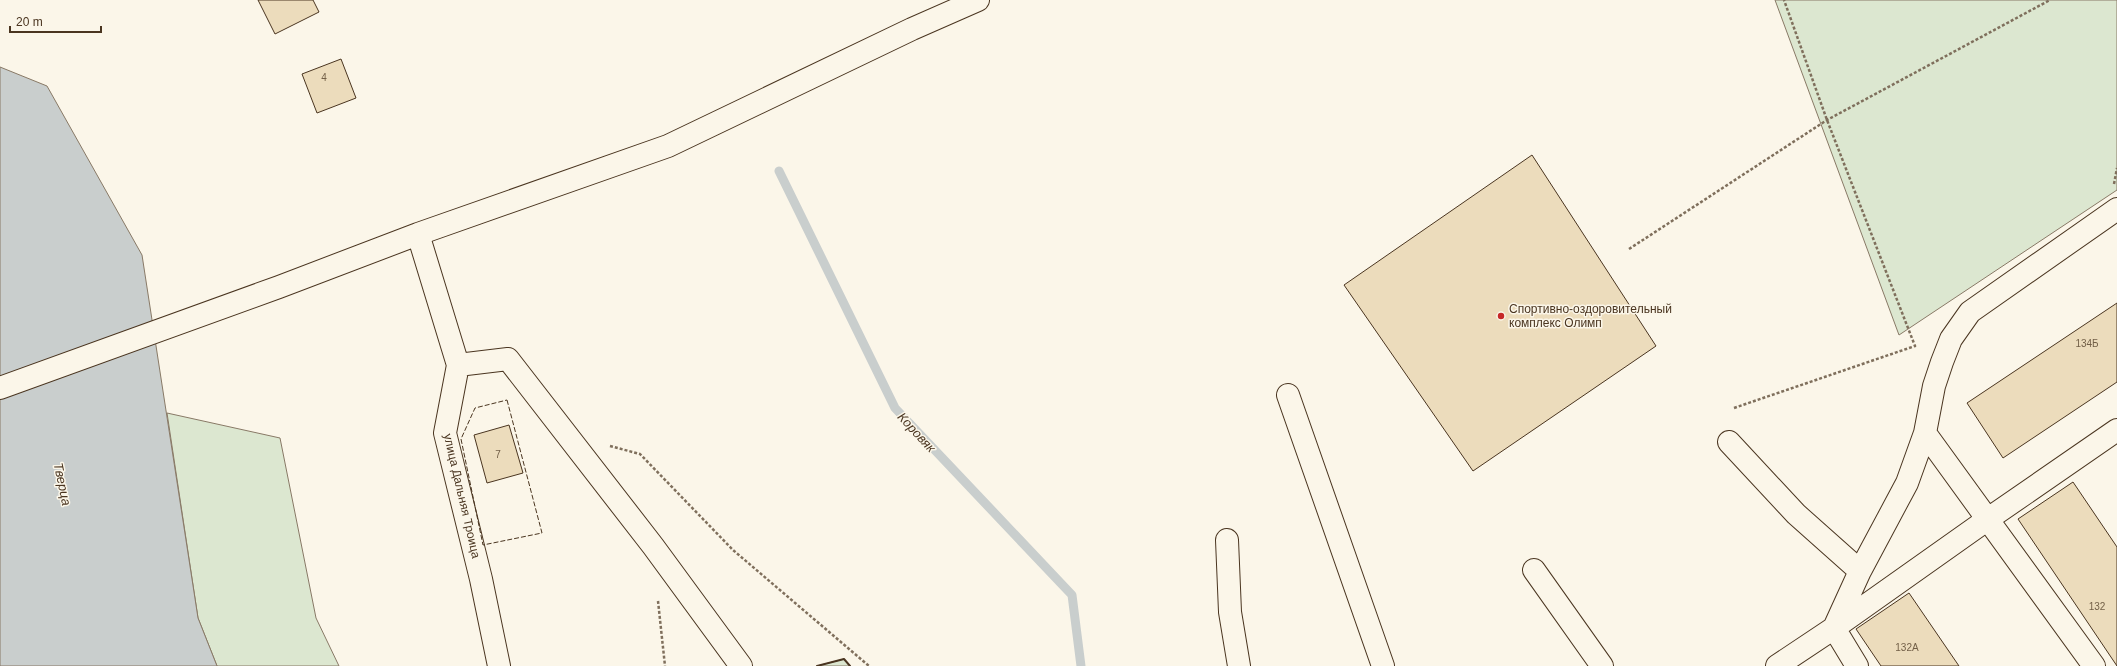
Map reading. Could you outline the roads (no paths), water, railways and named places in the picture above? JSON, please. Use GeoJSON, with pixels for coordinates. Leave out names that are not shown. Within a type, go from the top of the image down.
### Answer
{"type":"FeatureCollection","features":[{"type":"Feature","properties":{"kind":"street"},"geometry":{"type":"LineString","coordinates":[[0,388],[279,287],[418,234],[668,146],[912,29],[978,0]]}},
{"type":"Feature","properties":{"kind":"street"},"geometry":{"type":"LineString","coordinates":[[1834,628],[1860,571],[1907,483],[1925,433],[1934,386],[1951,339],[1970,312],[2117,209]]}},
{"type":"Feature","properties":{"kind":"street","name":"улица Дальняя Троица"},"geometry":{"type":"LineString","coordinates":[[418,234],[458,364],[445,433],[481,579],[499,666]]}},
{"type":"Feature","properties":{"kind":"street"},"geometry":{"type":"LineString","coordinates":[[458,364],[508,359],[653,546],[741,666]]}},
{"type":"Feature","properties":{"kind":"street"},"geometry":{"type":"LineString","coordinates":[[1288,395],[1383,666]]}},
{"type":"Feature","properties":{"kind":"street"},"geometry":{"type":"LineString","coordinates":[[1778,666],[2117,430]]}},
{"type":"Feature","properties":{"kind":"street"},"geometry":{"type":"LineString","coordinates":[[1925,433],[2094,666]]}},
{"type":"Feature","properties":{"kind":"street"},"geometry":{"type":"LineString","coordinates":[[1729,442],[1796,514],[1860,571]]}},
{"type":"Feature","properties":{"kind":"street"},"geometry":{"type":"LineString","coordinates":[[1226,540],[1230,612],[1239,666]]}},
{"type":"Feature","properties":{"kind":"street"},"geometry":{"type":"LineString","coordinates":[[1534,570],[1602,666]]}},
{"type":"Feature","properties":{"kind":"street"},"geometry":{"type":"LineString","coordinates":[[1834,628],[1857,666]]}},
{"type":"Feature","properties":{"kind":"water","name":"Тверца"},"geometry":{"type":"Polygon","coordinates":[[[0,67],[47,86],[142,255],[198,618],[217,666],[0,666],[0,67]]]}},
{"type":"Feature","properties":{"kind":"waterway","name":"Коровяк"},"geometry":{"type":"LineString","coordinates":[[779,171],[895,408],[1072,595],[1081,666]]}},
{"type":"Feature","properties":{"kind":"place","name":"Спортивно-оздоровительный комплекс Олимп"},"geometry":{"type":"Point","coordinates":[1501,316]}}]}
